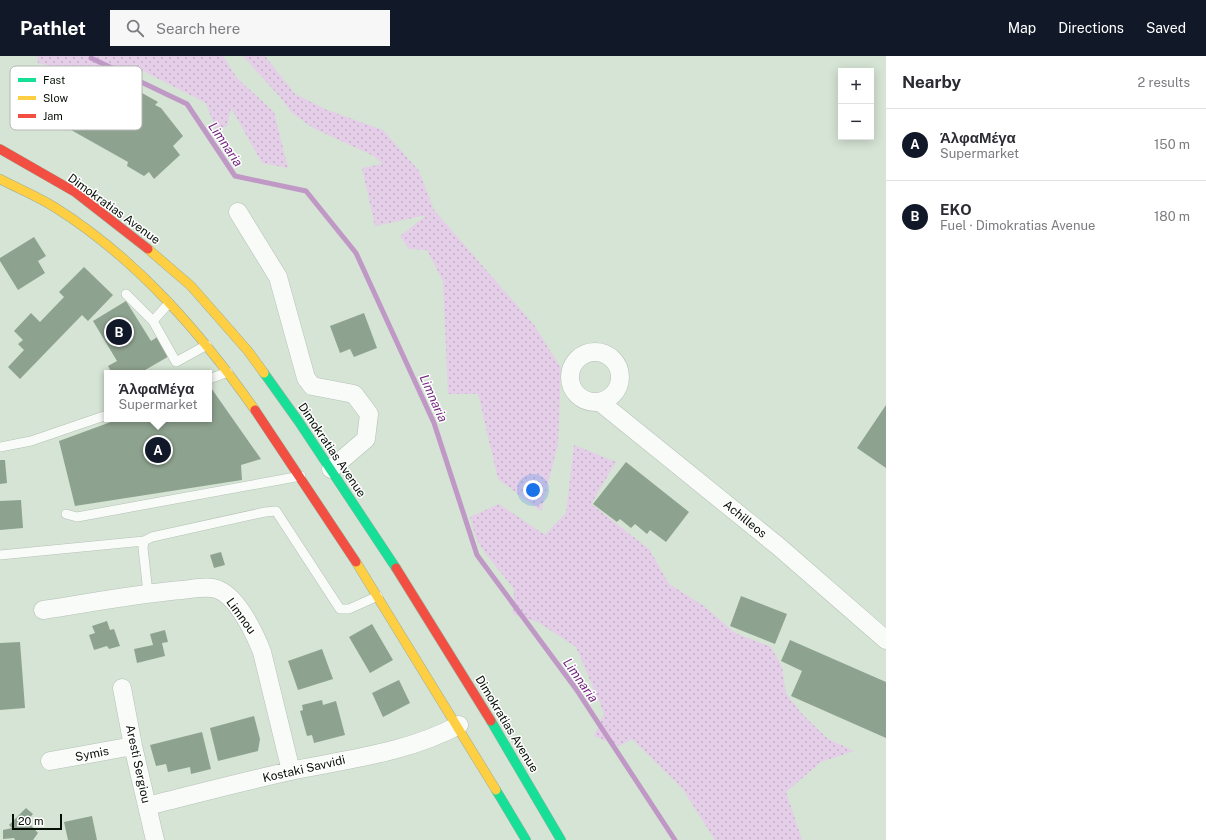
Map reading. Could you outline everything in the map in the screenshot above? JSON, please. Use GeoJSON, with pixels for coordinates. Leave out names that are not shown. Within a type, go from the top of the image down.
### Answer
{"type":"FeatureCollection","features":[{"type":"Feature","properties":{"kind":"highway","name":"Dimokratias Avenue"},"geometry":{"type":"LineString","coordinates":[[0,149],[75,192],[156,255],[192,286],[248,351],[331,469],[490,719],[561,840]]}},
{"type":"Feature","properties":{"kind":"highway"},"geometry":{"type":"LineString","coordinates":[[0,178],[60,208],[88,228],[142,275],[170,302],[209,345],[252,402],[378,596],[458,725],[526,840]]}},
{"type":"Feature","properties":{"kind":"street"},"geometry":{"type":"LineString","coordinates":[[238,212],[278,277],[306,378],[312,386],[354,394],[369,414],[366,439],[331,469]]}},
{"type":"Feature","properties":{"kind":"street","name":"Achilleos"},"geometry":{"type":"LineString","coordinates":[[600,402],[778,546],[886,640]]}},
{"type":"Feature","properties":{"kind":"street","name":"Limnou"},"geometry":{"type":"LineString","coordinates":[[43,610],[148,593],[212,588],[219,590],[228,596],[257,638],[262,652],[291,771]]}},
{"type":"Feature","properties":{"kind":"street","name":"Aresti Sergiou"},"geometry":{"type":"LineString","coordinates":[[122,688],[133,746],[155,840]]}},
{"type":"Feature","properties":{"kind":"street","name":"Kostaki Savvidi"},"geometry":{"type":"LineString","coordinates":[[147,806],[291,771],[414,745],[440,735],[458,725]]}},
{"type":"Feature","properties":{"kind":"street","name":"Symis"},"geometry":{"type":"LineString","coordinates":[[50,762],[133,746]]}},
{"type":"Feature","properties":{"kind":"lane"},"geometry":{"type":"LineString","coordinates":[[126,294],[153,321],[176,362],[209,345]]}},
{"type":"Feature","properties":{"kind":"lane"},"geometry":{"type":"LineString","coordinates":[[153,321],[170,302]]}},
{"type":"Feature","properties":{"kind":"lane"},"geometry":{"type":"LineString","coordinates":[[212,378],[229,371]]}},
{"type":"Feature","properties":{"kind":"lane"},"geometry":{"type":"LineString","coordinates":[[0,447],[31,441],[104,416]]}},
{"type":"Feature","properties":{"kind":"lane"},"geometry":{"type":"LineString","coordinates":[[66,514],[76,517],[301,476]]}},
{"type":"Feature","properties":{"kind":"lane"},"geometry":{"type":"LineString","coordinates":[[0,555],[144,541],[152,537],[265,512],[276,511],[340,609],[349,609],[378,596]]}},
{"type":"Feature","properties":{"kind":"lane"},"geometry":{"type":"LineString","coordinates":[[144,541],[143,548],[148,593]]}},
{"type":"Feature","properties":{"kind":"shaded area"},"geometry":{"type":"Polygon","coordinates":[[[37,56],[223,56],[237,78],[274,112],[288,168],[262,163],[231,108],[227,126],[216,130],[206,103],[142,71],[142,66],[50,66],[38,63],[37,56]]]}},
{"type":"Feature","properties":{"kind":"shaded area"},"geometry":{"type":"Polygon","coordinates":[[[243,56],[265,56],[295,94],[327,110],[383,130],[419,171],[434,210],[534,325],[561,368],[558,444],[541,511],[498,479],[478,394],[448,394],[443,281],[427,250],[409,249],[400,236],[427,215],[375,226],[362,168],[382,164],[374,156],[313,128],[292,113],[280,97],[243,56]]]}},
{"type":"Feature","properties":{"kind":"shaded area"},"geometry":{"type":"Polygon","coordinates":[[[574,445],[616,462],[591,504],[649,549],[669,584],[704,606],[735,633],[771,647],[782,667],[786,694],[803,715],[828,739],[854,751],[821,762],[786,792],[802,840],[715,840],[682,788],[632,739],[619,746],[594,736],[604,713],[576,647],[538,622],[513,614],[514,589],[485,553],[476,538],[470,517],[499,504],[545,535],[566,513],[574,445]]]}},
{"type":"Feature","properties":{"kind":"building"},"geometry":{"type":"Polygon","coordinates":[[[142,93],[158,102],[155,105],[161,108],[183,136],[173,146],[180,155],[154,179],[149,172],[144,176],[127,166],[128,162],[71,130],[142,130],[142,93]]]}},
{"type":"Feature","properties":{"kind":"building"},"geometry":{"type":"Polygon","coordinates":[[[34,237],[46,256],[38,261],[45,273],[18,290],[0,261],[0,258],[34,237]]]}},
{"type":"Feature","properties":{"kind":"building"},"geometry":{"type":"Polygon","coordinates":[[[84,267],[113,295],[88,321],[82,315],[20,379],[8,367],[24,350],[18,344],[23,340],[14,331],[31,313],[40,322],[64,297],[59,292],[84,267]]]}},
{"type":"Feature","properties":{"kind":"building"},"geometry":{"type":"Polygon","coordinates":[[[126,301],[151,341],[159,336],[171,355],[145,370],[110,370],[108,366],[117,361],[93,321],[126,301]]]}},
{"type":"Feature","properties":{"kind":"building"},"geometry":{"type":"Polygon","coordinates":[[[364,313],[377,348],[354,357],[350,349],[340,353],[330,326],[364,313]]]}},
{"type":"Feature","properties":{"kind":"building"},"geometry":{"type":"Polygon","coordinates":[[[212,389],[261,459],[241,465],[242,480],[75,506],[59,441],[111,422],[212,422],[212,389]]]}},
{"type":"Feature","properties":{"kind":"building"},"geometry":{"type":"Polygon","coordinates":[[[886,405],[886,468],[857,448],[886,405]]]}},
{"type":"Feature","properties":{"kind":"building"},"geometry":{"type":"Polygon","coordinates":[[[0,460],[5,460],[7,483],[0,484],[0,460]]]}},
{"type":"Feature","properties":{"kind":"building"},"geometry":{"type":"Polygon","coordinates":[[[626,462],[689,512],[666,542],[650,530],[647,534],[635,524],[631,528],[620,519],[617,522],[593,504],[626,462]]]}},
{"type":"Feature","properties":{"kind":"building"},"geometry":{"type":"Polygon","coordinates":[[[21,500],[23,528],[0,530],[0,501],[21,500]]]}},
{"type":"Feature","properties":{"kind":"building"},"geometry":{"type":"Polygon","coordinates":[[[221,552],[225,565],[214,568],[210,555],[221,552]]]}},
{"type":"Feature","properties":{"kind":"building"},"geometry":{"type":"Polygon","coordinates":[[[741,596],[787,614],[775,644],[730,626],[741,596]]]}},
{"type":"Feature","properties":{"kind":"building"},"geometry":{"type":"Polygon","coordinates":[[[107,621],[110,630],[114,629],[120,646],[109,649],[107,646],[94,650],[89,635],[95,633],[92,626],[107,621]]]}},
{"type":"Feature","properties":{"kind":"building"},"geometry":{"type":"Polygon","coordinates":[[[372,624],[393,660],[370,673],[349,637],[372,624]]]}},
{"type":"Feature","properties":{"kind":"building"},"geometry":{"type":"Polygon","coordinates":[[[165,630],[168,642],[162,643],[165,656],[137,663],[134,649],[153,645],[150,634],[165,630]]]}},
{"type":"Feature","properties":{"kind":"building"},"geometry":{"type":"Polygon","coordinates":[[[790,640],[886,682],[886,738],[791,696],[802,671],[781,661],[790,640]]]}},
{"type":"Feature","properties":{"kind":"building"},"geometry":{"type":"Polygon","coordinates":[[[20,642],[25,708],[0,710],[0,643],[20,642]]]}},
{"type":"Feature","properties":{"kind":"building"},"geometry":{"type":"Polygon","coordinates":[[[322,649],[333,679],[298,690],[288,661],[322,649]]]}},
{"type":"Feature","properties":{"kind":"building"},"geometry":{"type":"Polygon","coordinates":[[[399,680],[410,703],[383,717],[372,693],[399,680]]]}},
{"type":"Feature","properties":{"kind":"building"},"geometry":{"type":"Polygon","coordinates":[[[322,700],[323,705],[336,701],[345,735],[314,743],[312,735],[307,736],[300,711],[303,710],[302,705],[322,700]]]}},
{"type":"Feature","properties":{"kind":"building"},"geometry":{"type":"Polygon","coordinates":[[[254,716],[260,739],[258,751],[218,761],[210,728],[254,716]]]}},
{"type":"Feature","properties":{"kind":"building"},"geometry":{"type":"Polygon","coordinates":[[[202,732],[211,769],[191,774],[190,767],[168,772],[166,764],[156,766],[150,745],[202,732]]]}},
{"type":"Feature","properties":{"kind":"building"},"geometry":{"type":"Polygon","coordinates":[[[26,808],[33,814],[27,821],[38,833],[33,840],[15,840],[14,838],[3,839],[3,830],[12,828],[9,825],[26,808]]]}},
{"type":"Feature","properties":{"kind":"building"},"geometry":{"type":"Polygon","coordinates":[[[92,816],[97,840],[68,840],[64,822],[92,816]]]}},
{"type":"Feature","properties":{"kind":"waterway","name":"Limnaria"},"geometry":{"type":"LineString","coordinates":[[91,58],[108,66]]}},
{"type":"Feature","properties":{"kind":"waterway","name":"Limnaria"},"geometry":{"type":"LineString","coordinates":[[142,82],[187,104],[235,176],[306,191],[356,253],[434,423],[477,555],[576,689],[675,840]]}},
{"type":"Feature","properties":{"kind":"traffic: fast"},"geometry":{"type":"LineString","coordinates":[[264,373],[299,422],[396,568]]}},
{"type":"Feature","properties":{"kind":"traffic: fast"},"geometry":{"type":"LineString","coordinates":[[491,721],[561,840]]}},
{"type":"Feature","properties":{"kind":"traffic: fast"},"geometry":{"type":"LineString","coordinates":[[496,790],[526,840]]}},
{"type":"Feature","properties":{"kind":"traffic: slow"},"geometry":{"type":"LineString","coordinates":[[0,179],[56,208],[86,228],[140,274],[166,299],[212,353],[255,410]]}},
{"type":"Feature","properties":{"kind":"traffic: slow"},"geometry":{"type":"LineString","coordinates":[[148,249],[191,286],[248,351],[264,373]]}},
{"type":"Feature","properties":{"kind":"traffic: slow"},"geometry":{"type":"LineString","coordinates":[[356,562],[496,790]]}},
{"type":"Feature","properties":{"kind":"traffic: jam"},"geometry":{"type":"LineString","coordinates":[[0,149],[75,192],[148,249]]}},
{"type":"Feature","properties":{"kind":"traffic: jam"},"geometry":{"type":"LineString","coordinates":[[255,410],[356,562]]}},
{"type":"Feature","properties":{"kind":"traffic: jam"},"geometry":{"type":"LineString","coordinates":[[396,568],[491,721]]}},
{"type":"Feature","properties":{"kind":"place","name":"EKO"},"geometry":{"type":"Point","coordinates":[119,332]}},
{"type":"Feature","properties":{"kind":"place","name":"ΆλφαΜέγα"},"geometry":{"type":"Point","coordinates":[158,450]}}]}
